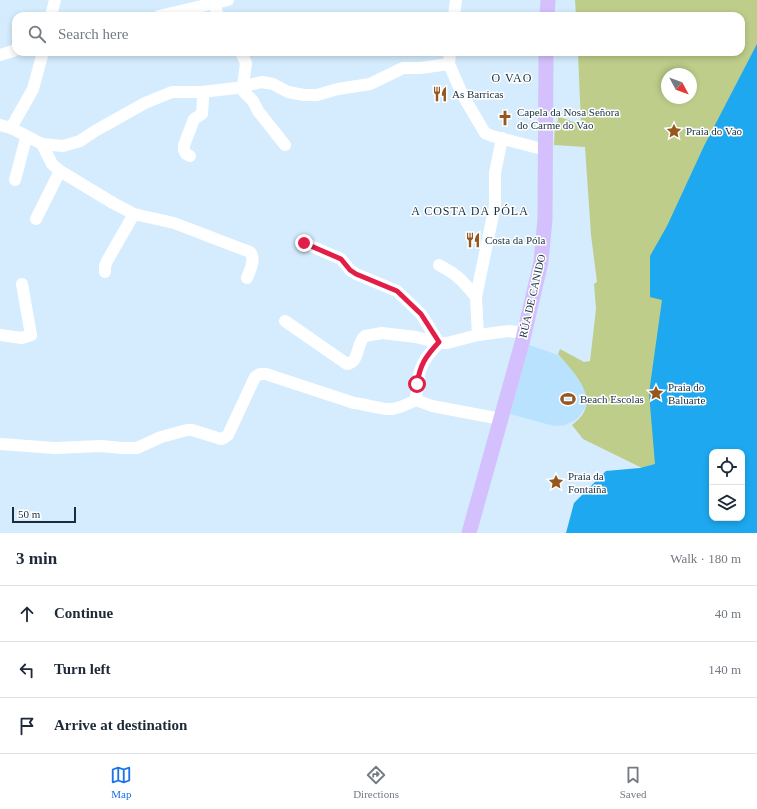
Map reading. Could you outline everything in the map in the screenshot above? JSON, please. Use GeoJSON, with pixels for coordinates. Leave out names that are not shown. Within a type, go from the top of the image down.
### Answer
{"type":"FeatureCollection","features":[{"type":"Feature","properties":{"kind":"main road"},"geometry":{"type":"LineString","coordinates":[[547,12],[548,0]]}},
{"type":"Feature","properties":{"kind":"main road","name":"RÚA DE CANIDO"},"geometry":{"type":"LineString","coordinates":[[469,533],[522,343],[541,262],[545,219],[546,56]]}},
{"type":"Feature","properties":{"kind":"street"},"geometry":{"type":"LineString","coordinates":[[52,12],[55,0]]}},
{"type":"Feature","properties":{"kind":"street"},"geometry":{"type":"LineString","coordinates":[[176,12],[228,0]]}},
{"type":"Feature","properties":{"kind":"street"},"geometry":{"type":"LineString","coordinates":[[454,12],[456,0]]}},
{"type":"Feature","properties":{"kind":"street"},"geometry":{"type":"LineString","coordinates":[[214,3],[217,12]]}},
{"type":"Feature","properties":{"kind":"street"},"geometry":{"type":"LineString","coordinates":[[0,43],[4,45],[8,52]]}},
{"type":"Feature","properties":{"kind":"street"},"geometry":{"type":"LineString","coordinates":[[42,56],[33,89],[5,126],[42,144],[63,146],[80,141],[94,131],[145,103],[172,92],[202,92],[262,82],[273,84],[288,92],[304,95],[317,94],[370,84],[403,68],[420,68],[449,64]]}},
{"type":"Feature","properties":{"kind":"street"},"geometry":{"type":"LineString","coordinates":[[243,56],[246,63],[243,86],[244,92],[253,101],[258,111],[285,145]]}},
{"type":"Feature","properties":{"kind":"street"},"geometry":{"type":"LineString","coordinates":[[450,56],[449,64],[462,94],[485,133],[546,150]]}},
{"type":"Feature","properties":{"kind":"street"},"geometry":{"type":"LineString","coordinates":[[190,156],[186,154],[184,145],[194,120],[202,114],[202,92]]}},
{"type":"Feature","properties":{"kind":"street"},"geometry":{"type":"LineString","coordinates":[[15,180],[25,142],[28,137]]}},
{"type":"Feature","properties":{"kind":"street"},"geometry":{"type":"LineString","coordinates":[[478,335],[476,297],[495,205],[495,173],[502,138]]}},
{"type":"Feature","properties":{"kind":"street"},"geometry":{"type":"LineString","coordinates":[[42,144],[52,164],[60,171],[102,198],[134,214],[174,223],[250,252],[253,255],[253,259],[247,278]]}},
{"type":"Feature","properties":{"kind":"street"},"geometry":{"type":"LineString","coordinates":[[36,219],[60,171]]}},
{"type":"Feature","properties":{"kind":"street"},"geometry":{"type":"LineString","coordinates":[[105,272],[107,261],[134,214]]}},
{"type":"Feature","properties":{"kind":"street"},"geometry":{"type":"LineString","coordinates":[[304,243],[341,259],[350,270],[356,274],[397,291],[421,314],[439,342]]}},
{"type":"Feature","properties":{"kind":"street"},"geometry":{"type":"LineString","coordinates":[[439,265],[461,278],[476,297]]}},
{"type":"Feature","properties":{"kind":"street"},"geometry":{"type":"LineString","coordinates":[[0,335],[22,338],[31,335],[22,284]]}},
{"type":"Feature","properties":{"kind":"street"},"geometry":{"type":"LineString","coordinates":[[285,321],[347,364],[353,362],[360,343],[365,336],[382,333],[416,337],[447,343],[478,335],[509,331],[516,332]]}},
{"type":"Feature","properties":{"kind":"street"},"geometry":{"type":"LineString","coordinates":[[416,400],[419,372],[422,363],[427,354],[439,342]]}},
{"type":"Feature","properties":{"kind":"street"},"geometry":{"type":"LineString","coordinates":[[0,444],[55,448],[101,446],[138,448],[161,437],[187,430],[192,430],[221,439],[228,434],[255,377],[260,374],[266,374],[354,403],[384,409],[404,406],[416,400],[432,406],[500,419]]}},
{"type":"Feature","properties":{"kind":"shaded area","name":"Beach Escolas"},"geometry":{"type":"Polygon","coordinates":[[[529,345],[558,355],[569,366],[584,387],[587,397],[585,408],[574,421],[565,425],[554,426],[510,414],[529,345]]]}},
{"type":"Feature","properties":{"kind":"green space"},"geometry":{"type":"Polygon","coordinates":[[[575,0],[757,0],[757,145],[712,449],[709,449],[709,461],[697,495],[583,439],[572,425],[581,416],[586,407],[586,398],[584,389],[579,380],[558,354],[560,349],[584,362],[590,361],[596,309],[594,284],[597,282],[591,235],[585,147],[554,145],[555,124],[558,121],[558,116],[581,125],[578,56],[745,56],[745,12],[576,12],[575,0]]]}},
{"type":"Feature","properties":{"kind":"water"},"geometry":{"type":"Polygon","coordinates":[[[757,44],[757,533],[566,533],[574,503],[606,471],[640,468],[655,464],[649,393],[662,300],[650,297],[650,256],[667,226],[704,146],[757,44]]]}},
{"type":"Feature","properties":{"kind":"place","name":"As Barricas"},"geometry":{"type":"Point","coordinates":[440,94]}},
{"type":"Feature","properties":{"kind":"place","name":"Capela da Nosa Señora do Carme do Vao"},"geometry":{"type":"Point","coordinates":[505,118]}},
{"type":"Feature","properties":{"kind":"place","name":"Praia do Vao"},"geometry":{"type":"Point","coordinates":[674,131]}},
{"type":"Feature","properties":{"kind":"place","name":"Costa da Póla"},"geometry":{"type":"Point","coordinates":[473,240]}},
{"type":"Feature","properties":{"kind":"place","name":"Praia do Baluarte"},"geometry":{"type":"Point","coordinates":[656,393]}},
{"type":"Feature","properties":{"kind":"place","name":"Beach Escolas"},"geometry":{"type":"Point","coordinates":[568,399]}},
{"type":"Feature","properties":{"kind":"place","name":"Praia da Fontaíña"},"geometry":{"type":"Point","coordinates":[556,482]}},
{"type":"Feature","properties":{"kind":"district","name":"O VAO"},"geometry":{"type":"Point","coordinates":[512,78]}},
{"type":"Feature","properties":{"kind":"district","name":"A COSTA DA PÓLA"},"geometry":{"type":"Point","coordinates":[470,211]}},
{"type":"Feature","properties":{"kind":"route"},"geometry":{"type":"LineString","coordinates":[[304,243],[341,259],[350,270],[356,274],[397,291],[405,297],[421,314],[439,342],[427,354],[422,363],[417,384]]}}]}
